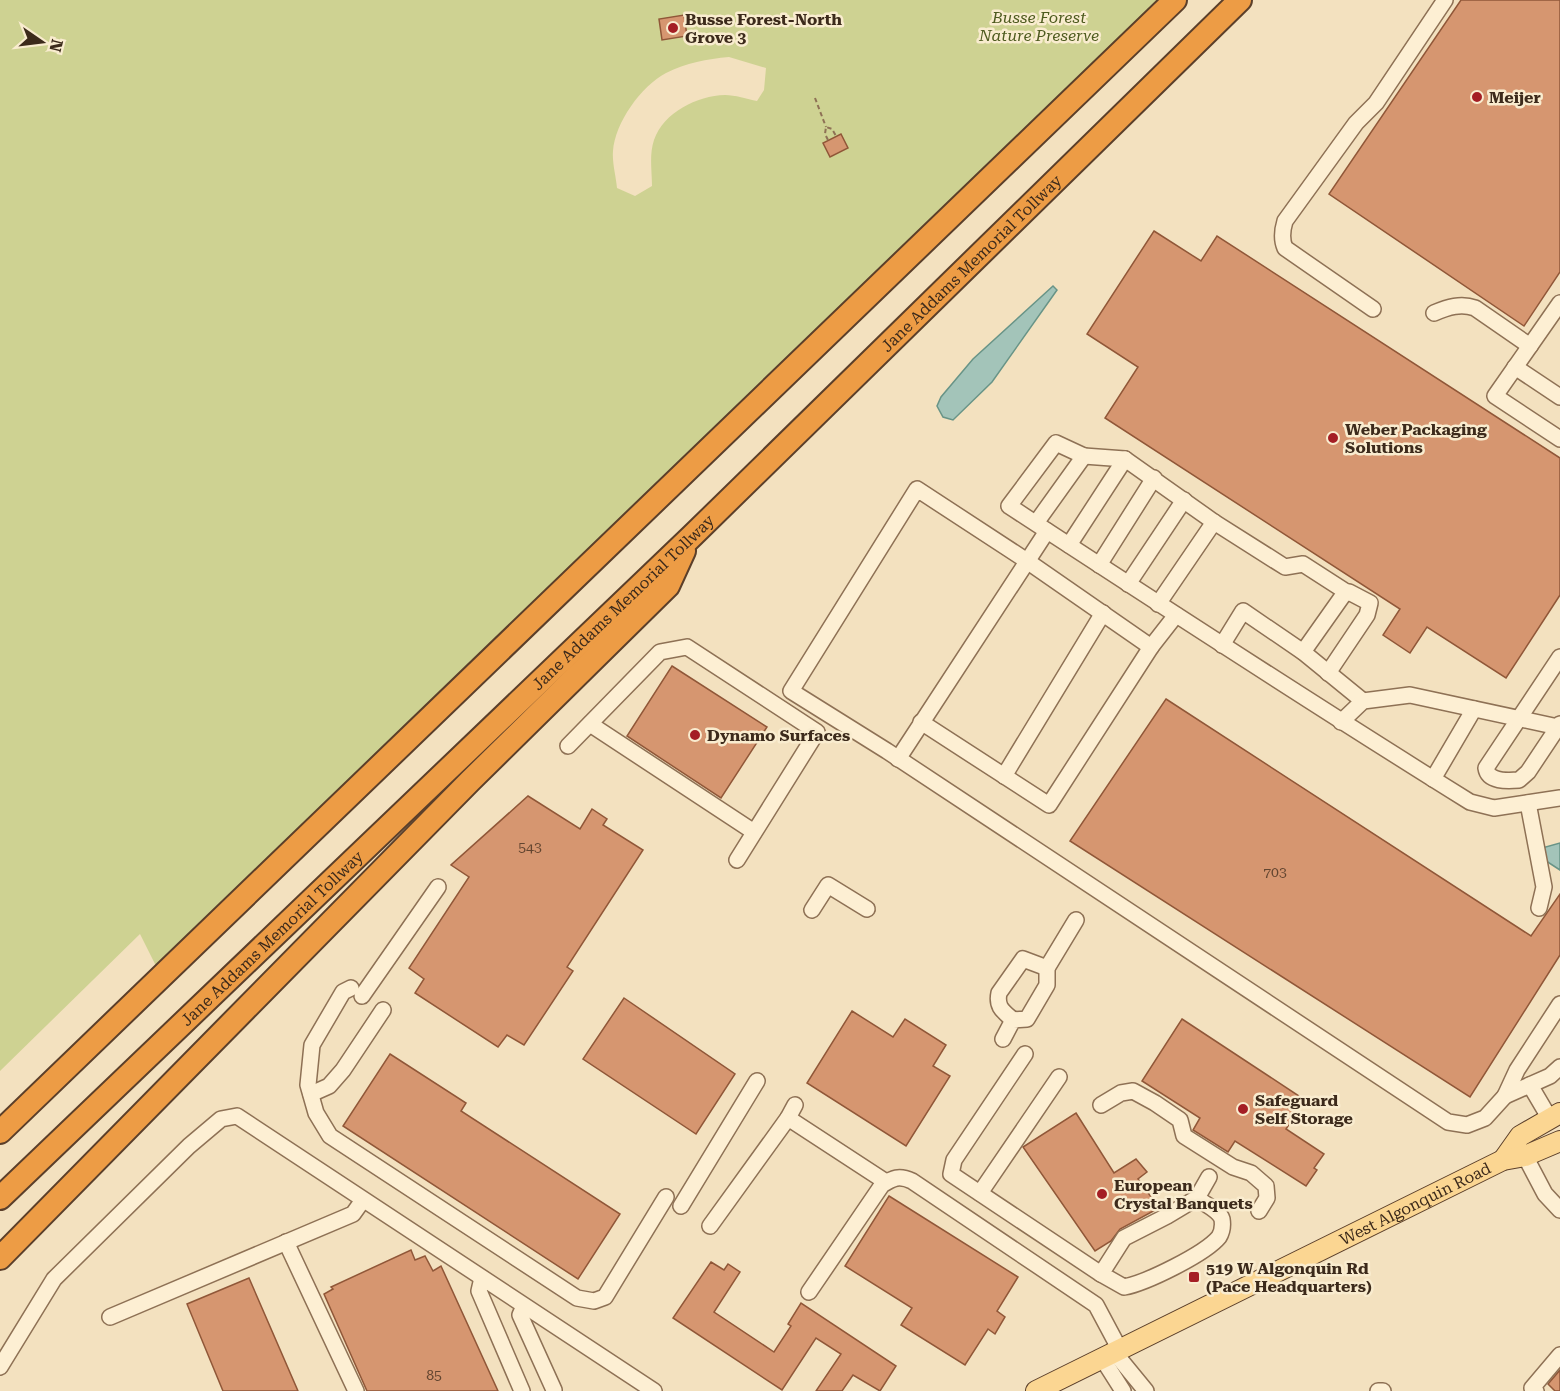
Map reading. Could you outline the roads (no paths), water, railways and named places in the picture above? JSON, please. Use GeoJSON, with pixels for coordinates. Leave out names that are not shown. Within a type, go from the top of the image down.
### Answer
{"type":"FeatureCollection","features":[{"type":"Feature","properties":{"kind":"highway"},"geometry":{"type":"LineString","coordinates":[[0,1132],[1175,0]]}},
{"type":"Feature","properties":{"kind":"highway","name":"Jane Addams Memorial Tollway"},"geometry":{"type":"LineString","coordinates":[[0,1198],[692,536],[1240,0]]}},
{"type":"Feature","properties":{"kind":"highway"},"geometry":{"type":"LineString","coordinates":[[0,1258],[470,780],[668,586],[692,536]]}},
{"type":"Feature","properties":{"kind":"highway"},"geometry":{"type":"LineString","coordinates":[[0,1125],[92,1044]]}},
{"type":"Feature","properties":{"kind":"main road","name":"West Algonquin Road"},"geometry":{"type":"LineString","coordinates":[[1503,1160],[1520,1136],[1555,1116]]}},
{"type":"Feature","properties":{"kind":"main road","name":"West Algonquin Road"},"geometry":{"type":"LineString","coordinates":[[1036,1391],[1503,1160],[1525,1156],[1560,1141]]}},
{"type":"Feature","properties":{"kind":"lane"},"geometry":{"type":"LineString","coordinates":[[1373,309],[1285,248],[1282,241],[1282,230],[1285,221],[1356,123],[1376,103],[1445,0]]}},
{"type":"Feature","properties":{"kind":"lane"},"geometry":{"type":"LineString","coordinates":[[1560,303],[1495,396],[1560,440]]}},
{"type":"Feature","properties":{"kind":"lane"},"geometry":{"type":"LineString","coordinates":[[1434,313],[1450,306],[1467,305],[1475,308],[1530,346]]}},
{"type":"Feature","properties":{"kind":"lane"},"geometry":{"type":"LineString","coordinates":[[1515,367],[1560,397]]}},
{"type":"Feature","properties":{"kind":"lane"},"geometry":{"type":"LineString","coordinates":[[1328,673],[1367,615],[1370,603],[1348,593],[1303,564],[1285,567],[1214,522],[1125,459],[1084,456],[1056,443],[1009,506],[1341,722],[1470,801],[1494,808],[1560,798]]}},
{"type":"Feature","properties":{"kind":"lane"},"geometry":{"type":"LineString","coordinates":[[898,759],[1027,561],[1042,527],[1084,456]]}},
{"type":"Feature","properties":{"kind":"lane"},"geometry":{"type":"LineString","coordinates":[[1069,545],[1125,459]]}},
{"type":"Feature","properties":{"kind":"lane"},"geometry":{"type":"LineString","coordinates":[[1099,565],[1154,478]]}},
{"type":"Feature","properties":{"kind":"lane"},"geometry":{"type":"LineString","coordinates":[[1151,647],[1027,561],[917,489],[791,691],[898,759],[1448,1122],[1467,1125],[1485,1118],[1505,1096],[1517,1070],[1560,1004]]}},
{"type":"Feature","properties":{"kind":"lane"},"geometry":{"type":"LineString","coordinates":[[1128,584],[1184,500]]}},
{"type":"Feature","properties":{"kind":"lane"},"geometry":{"type":"LineString","coordinates":[[1158,604],[1214,522]]}},
{"type":"Feature","properties":{"kind":"lane"},"geometry":{"type":"LineString","coordinates":[[1303,652],[1338,601],[1348,593]]}},
{"type":"Feature","properties":{"kind":"lane"},"geometry":{"type":"LineString","coordinates":[[1222,645],[1243,611],[1303,652],[1363,701]]}},
{"type":"Feature","properties":{"kind":"lane"},"geometry":{"type":"LineString","coordinates":[[1004,776],[1103,613]]}},
{"type":"Feature","properties":{"kind":"lane"},"geometry":{"type":"LineString","coordinates":[[921,722],[1049,805],[1151,647],[1176,615]]}},
{"type":"Feature","properties":{"kind":"lane"},"geometry":{"type":"LineString","coordinates":[[568,746],[660,652],[687,647],[817,732],[737,860]]}},
{"type":"Feature","properties":{"kind":"lane"},"geometry":{"type":"LineString","coordinates":[[1341,722],[1363,701],[1410,695],[1518,719],[1559,726],[1528,772],[1518,780],[1507,781],[1490,777],[1486,773],[1486,768],[1518,719],[1560,657]]}},
{"type":"Feature","properties":{"kind":"lane"},"geometry":{"type":"LineString","coordinates":[[1433,779],[1474,709]]}},
{"type":"Feature","properties":{"kind":"lane"},"geometry":{"type":"LineString","coordinates":[[590,724],[754,832]]}},
{"type":"Feature","properties":{"kind":"lane"},"geometry":{"type":"LineString","coordinates":[[1528,803],[1544,887],[1539,908]]}},
{"type":"Feature","properties":{"kind":"lane"},"geometry":{"type":"LineString","coordinates":[[812,910],[828,885],[867,909]]}},
{"type":"Feature","properties":{"kind":"lane"},"geometry":{"type":"LineString","coordinates":[[438,887],[357,992],[343,992],[312,1045],[308,1085],[316,1113],[330,1136],[577,1298],[594,1301],[605,1297],[666,1197]]}},
{"type":"Feature","properties":{"kind":"lane"},"geometry":{"type":"LineString","coordinates":[[1047,968],[1023,959],[999,993],[1000,1009],[1014,1020],[1027,1019],[1047,985],[1047,968],[1076,920]]}},
{"type":"Feature","properties":{"kind":"lane"},"geometry":{"type":"LineString","coordinates":[[311,1094],[329,1086],[343,1070],[383,1010]]}},
{"type":"Feature","properties":{"kind":"lane"},"geometry":{"type":"LineString","coordinates":[[1003,1039],[1014,1020]]}},
{"type":"Feature","properties":{"kind":"lane"},"geometry":{"type":"LineString","coordinates":[[1025,1054],[954,1160],[951,1174],[1124,1287],[1140,1284],[1210,1246],[1221,1234],[1223,1222],[1220,1215],[1197,1198]]}},
{"type":"Feature","properties":{"kind":"lane"},"geometry":{"type":"LineString","coordinates":[[1505,1096],[1550,1076],[1560,1067]]}},
{"type":"Feature","properties":{"kind":"lane"},"geometry":{"type":"LineString","coordinates":[[980,1193],[1059,1077]]}},
{"type":"Feature","properties":{"kind":"lane"},"geometry":{"type":"LineString","coordinates":[[681,1206],[757,1081]]}},
{"type":"Feature","properties":{"kind":"lane"},"geometry":{"type":"LineString","coordinates":[[1530,1085],[1555,1116]]}},
{"type":"Feature","properties":{"kind":"lane"},"geometry":{"type":"LineString","coordinates":[[1101,1105],[1121,1093],[1133,1091],[1155,1103],[1180,1120],[1185,1136],[1233,1167],[1251,1173],[1266,1186],[1267,1198],[1259,1211]]}},
{"type":"Feature","properties":{"kind":"lane"},"geometry":{"type":"LineString","coordinates":[[711,1226],[791,1112],[886,1182]]}},
{"type":"Feature","properties":{"kind":"lane"},"geometry":{"type":"LineString","coordinates":[[0,1367],[54,1278],[189,1146],[221,1119],[237,1116],[654,1391]]}},
{"type":"Feature","properties":{"kind":"lane"},"geometry":{"type":"LineString","coordinates":[[1525,1156],[1545,1194],[1560,1210]]}},
{"type":"Feature","properties":{"kind":"lane"},"geometry":{"type":"LineString","coordinates":[[809,1292],[882,1185],[892,1178],[902,1176],[1096,1305],[1123,1391]]}},
{"type":"Feature","properties":{"kind":"lane"},"geometry":{"type":"LineString","coordinates":[[1101,1274],[1124,1238],[1197,1198],[1209,1177]]}},
{"type":"Feature","properties":{"kind":"lane"},"geometry":{"type":"LineString","coordinates":[[110,1317],[353,1214],[363,1200]]}},
{"type":"Feature","properties":{"kind":"lane"},"geometry":{"type":"LineString","coordinates":[[286,1242],[356,1391]]}},
{"type":"Feature","properties":{"kind":"lane"},"geometry":{"type":"LineString","coordinates":[[482,1278],[478,1291],[522,1391]]}},
{"type":"Feature","properties":{"kind":"lane"},"geometry":{"type":"LineString","coordinates":[[524,1306],[520,1315],[553,1391]]}},
{"type":"Feature","properties":{"kind":"lane"},"geometry":{"type":"LineString","coordinates":[[1112,1354],[1146,1391]]}},
{"type":"Feature","properties":{"kind":"lane"},"geometry":{"type":"LineString","coordinates":[[1536,1391],[1532,1388],[1560,1355]]}},
{"type":"Feature","properties":{"kind":"lane"},"geometry":{"type":"LineString","coordinates":[[1378,1391],[1383,1391]]}},
{"type":"Feature","properties":{"kind":"water"},"geometry":{"type":"Polygon","coordinates":[[[1053,286],[1057,290],[992,382],[953,420],[943,417],[937,406],[941,397],[973,359],[1053,286]]]}},
{"type":"Feature","properties":{"kind":"water"},"geometry":{"type":"Polygon","coordinates":[[[1560,843],[1560,870],[1543,859],[1542,848],[1560,843]]]}},
{"type":"Feature","properties":{"kind":"place","name":"Busse Forest-North Grove 3"},"geometry":{"type":"Point","coordinates":[673,28]}},
{"type":"Feature","properties":{"kind":"place","name":"Meijer"},"geometry":{"type":"Point","coordinates":[1477,97]}},
{"type":"Feature","properties":{"kind":"place","name":"Weber Packaging Solutions"},"geometry":{"type":"Point","coordinates":[1333,438]}},
{"type":"Feature","properties":{"kind":"place","name":"Dynamo Surfaces"},"geometry":{"type":"Point","coordinates":[695,735]}},
{"type":"Feature","properties":{"kind":"place","name":"Safeguard Self Storage"},"geometry":{"type":"Point","coordinates":[1243,1109]}},
{"type":"Feature","properties":{"kind":"place","name":"European Crystal Banquets"},"geometry":{"type":"Point","coordinates":[1102,1194]}},
{"type":"Feature","properties":{"kind":"place","name":"519 W Algonquin Rd (Pace Headquarters)"},"geometry":{"type":"Point","coordinates":[1194,1277]}},
{"type":"Feature","properties":{"kind":"park label","name":"Busse Forest Nature Preserve"},"geometry":{"type":"Point","coordinates":[1039,26]}}]}
